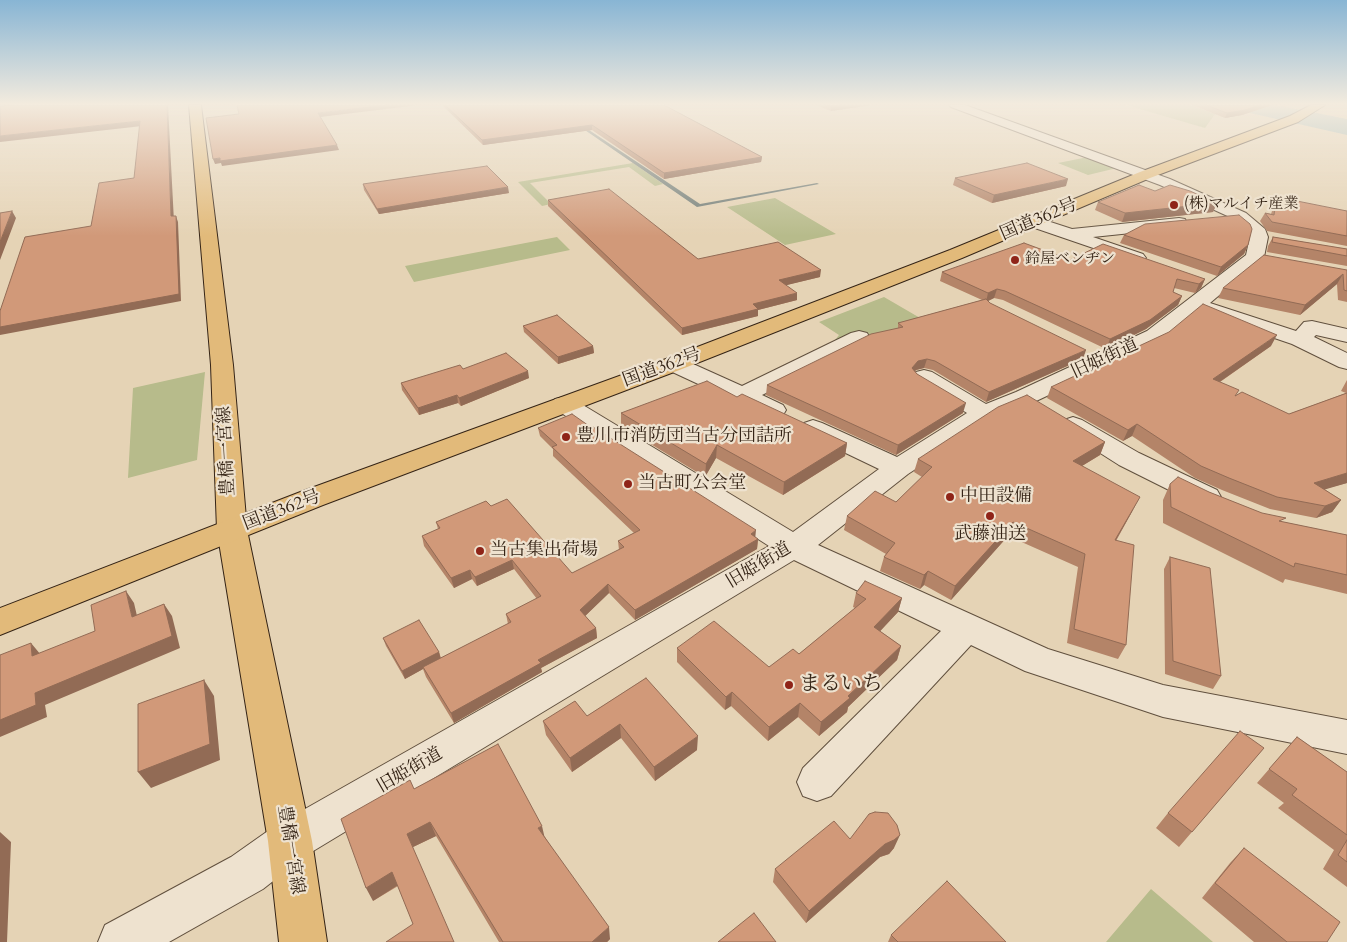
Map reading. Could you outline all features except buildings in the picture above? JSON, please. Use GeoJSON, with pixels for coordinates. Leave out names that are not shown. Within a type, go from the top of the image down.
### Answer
{"type":"FeatureCollection","features":[{"type":"Feature","properties":{"kind":"main road","name":"豊橋一宮線"},"geometry":{"type":"LineString","coordinates":[[200,149],[222,365],[232,530],[290,841],[303,942]]}},
{"type":"Feature","properties":{"kind":"main road","name":"国道362号"},"geometry":{"type":"LineString","coordinates":[[0,622],[232,530],[674,364],[1035,222],[1145,175],[1213,149]]}},
{"type":"Feature","properties":{"kind":"street","name":"旧姫街道"},"geometry":{"type":"LineString","coordinates":[[122,942],[247,873],[290,841],[812,535],[898,468],[984,413],[1025,397],[1092,353],[1155,336],[1205,290],[1253,238],[1165,182],[1075,149]]}},
{"type":"Feature","properties":{"kind":"street"},"geometry":{"type":"LineString","coordinates":[[1067,234],[1192,221]]}},
{"type":"Feature","properties":{"kind":"street"},"geometry":{"type":"LineString","coordinates":[[1035,222],[1153,263]]}},
{"type":"Feature","properties":{"kind":"street"},"geometry":{"type":"LineString","coordinates":[[1205,290],[1300,340],[1347,362]]}},
{"type":"Feature","properties":{"kind":"street"},"geometry":{"type":"LineString","coordinates":[[1300,340],[1312,327],[1347,336]]}},
{"type":"Feature","properties":{"kind":"street"},"geometry":{"type":"LineString","coordinates":[[744,395],[859,338]]}},
{"type":"Feature","properties":{"kind":"street"},"geometry":{"type":"LineString","coordinates":[[674,364],[898,468]]}},
{"type":"Feature","properties":{"kind":"street"},"geometry":{"type":"LineString","coordinates":[[924,377],[984,413]]}},
{"type":"Feature","properties":{"kind":"street"},"geometry":{"type":"LineString","coordinates":[[1025,397],[1129,459],[1228,506]]}},
{"type":"Feature","properties":{"kind":"street"},"geometry":{"type":"LineString","coordinates":[[564,404],[792,546],[1038,661],[1163,701],[1347,737]]}},
{"type":"Feature","properties":{"kind":"street"},"geometry":{"type":"LineString","coordinates":[[817,782],[966,628]]}},
{"type":"Feature","properties":{"kind":"green space"},"geometry":{"type":"Polygon","coordinates":[[[1088,157],[1117,168],[1088,175],[1058,163],[1088,157]]]}},
{"type":"Feature","properties":{"kind":"green space"},"geometry":{"type":"Polygon","coordinates":[[[633,163],[663,184],[655,186],[629,167],[530,183],[551,204],[542,206],[518,182],[633,163]]]}},
{"type":"Feature","properties":{"kind":"green space"},"geometry":{"type":"Polygon","coordinates":[[[775,198],[836,234],[785,245],[727,207],[775,198]]]}},
{"type":"Feature","properties":{"kind":"green space"},"geometry":{"type":"Polygon","coordinates":[[[557,237],[570,250],[414,282],[405,266],[557,237]]]}},
{"type":"Feature","properties":{"kind":"green space"},"geometry":{"type":"Polygon","coordinates":[[[884,297],[927,322],[827,350],[839,335],[819,322],[884,297]]]}},
{"type":"Feature","properties":{"kind":"green space"},"geometry":{"type":"Polygon","coordinates":[[[205,372],[197,460],[128,478],[133,388],[205,372]]]}},
{"type":"Feature","properties":{"kind":"green space"},"geometry":{"type":"Polygon","coordinates":[[[1151,889],[1213,942],[1106,942],[1151,889]]]}},
{"type":"Feature","properties":{"kind":"waterway"},"geometry":{"type":"LineString","coordinates":[[615,149],[699,206],[817,184]]}},
{"type":"Feature","properties":{"kind":"place","name":"(株)マルイチ産業"},"geometry":{"type":"Point","coordinates":[1174,205]}},
{"type":"Feature","properties":{"kind":"place","name":"鈴屋ベンヂン"},"geometry":{"type":"Point","coordinates":[1015,260]}},
{"type":"Feature","properties":{"kind":"place","name":"豊川市消防団当古分団詰所"},"geometry":{"type":"Point","coordinates":[566,437]}},
{"type":"Feature","properties":{"kind":"place","name":"当古町公会堂"},"geometry":{"type":"Point","coordinates":[628,484]}},
{"type":"Feature","properties":{"kind":"place","name":"中田設備"},"geometry":{"type":"Point","coordinates":[950,497]}},
{"type":"Feature","properties":{"kind":"place","name":"武藤油送"},"geometry":{"type":"Point","coordinates":[990,516]}},
{"type":"Feature","properties":{"kind":"place","name":"当古集出荷場"},"geometry":{"type":"Point","coordinates":[480,551]}},
{"type":"Feature","properties":{"kind":"place","name":"まるいち"},"geometry":{"type":"Point","coordinates":[789,685]}}]}
